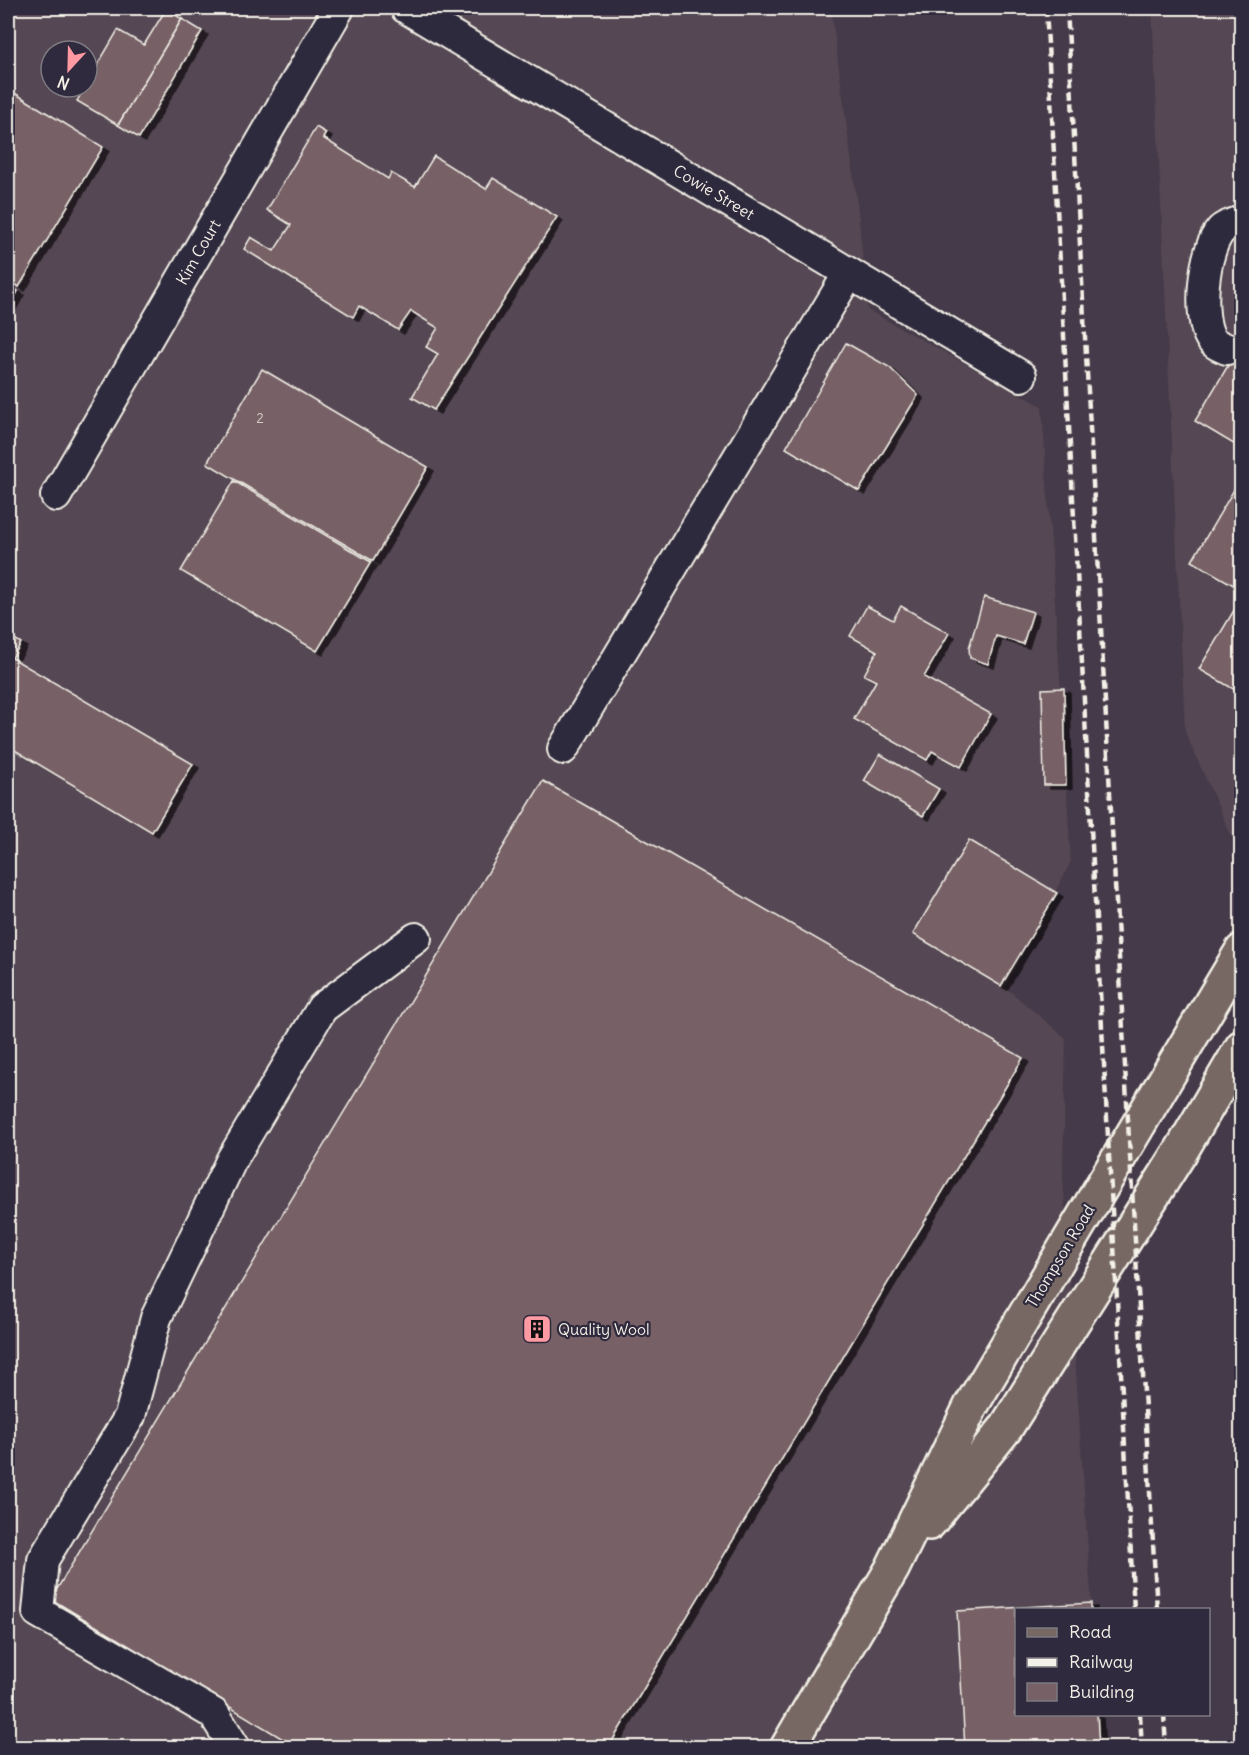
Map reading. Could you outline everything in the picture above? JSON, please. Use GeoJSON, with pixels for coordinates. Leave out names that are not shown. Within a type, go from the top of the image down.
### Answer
{"type":"FeatureCollection","features":[{"type":"Feature","properties":{"kind":"main road","name":"Thompson Road"},"geometry":{"type":"LineString","coordinates":[[787,1748],[892,1569],[971,1406],[1242,951]]}},
{"type":"Feature","properties":{"kind":"main road","name":"Thompson Road"},"geometry":{"type":"LineString","coordinates":[[892,1569],[1005,1429],[1181,1150],[1242,1047]]}},
{"type":"Feature","properties":{"kind":"street","name":"Kim Court"},"geometry":{"type":"LineString","coordinates":[[56,496],[339,8]]}},
{"type":"Feature","properties":{"kind":"street","name":"Cowie Street"},"geometry":{"type":"LineString","coordinates":[[406,8],[1021,376]]}},
{"type":"Feature","properties":{"kind":"street"},"geometry":{"type":"LineString","coordinates":[[1227,350],[1212,342],[1206,326],[1204,306],[1206,272],[1209,252],[1221,229],[1238,222],[1242,224]]}},
{"type":"Feature","properties":{"kind":"street"},"geometry":{"type":"LineString","coordinates":[[563,749],[849,273]]}},
{"type":"Feature","properties":{"kind":"street"},"geometry":{"type":"LineString","coordinates":[[235,1748],[214,1714],[38,1612],[43,1560],[130,1416],[156,1318],[231,1161],[322,1008],[416,938]]}},
{"type":"Feature","properties":{"kind":"shaded area"},"geometry":{"type":"Polygon","coordinates":[[[8,8],[831,8],[858,210],[868,310],[1042,406],[1071,862],[1005,987],[1066,1038],[1063,1176],[1092,1608],[1015,1608],[1015,1716],[1099,1716],[1102,1747],[8,1748],[8,8]]]}},
{"type":"Feature","properties":{"kind":"shaded area"},"geometry":{"type":"Polygon","coordinates":[[[1152,8],[1241,8],[1241,858],[1185,732],[1152,8]]]}},
{"type":"Feature","properties":{"kind":"building"},"geometry":{"type":"Polygon","coordinates":[[[166,9],[182,19],[118,125],[77,101],[78,99],[99,99],[99,62],[118,30],[144,45],[166,9]]]}},
{"type":"Feature","properties":{"kind":"building"},"geometry":{"type":"Polygon","coordinates":[[[182,19],[202,31],[139,138],[118,125],[182,19]]]}},
{"type":"Feature","properties":{"kind":"building"},"geometry":{"type":"Polygon","coordinates":[[[8,89],[103,147],[19,287],[8,280],[8,89]]]}},
{"type":"Feature","properties":{"kind":"building"},"geometry":{"type":"Polygon","coordinates":[[[316,127],[326,133],[323,138],[388,179],[391,173],[415,187],[434,156],[486,189],[493,178],[557,217],[434,410],[412,397],[438,354],[426,347],[438,328],[411,311],[398,330],[359,306],[353,317],[244,249],[251,237],[274,251],[291,225],[267,210],[316,127]]]}},
{"type":"Feature","properties":{"kind":"building"},"geometry":{"type":"Polygon","coordinates":[[[8,284],[18,291],[8,309],[8,284]]]}},
{"type":"Feature","properties":{"kind":"building"},"geometry":{"type":"Polygon","coordinates":[[[1242,342],[1242,449],[1195,421],[1242,342]]]}},
{"type":"Feature","properties":{"kind":"building"},"geometry":{"type":"Polygon","coordinates":[[[846,343],[889,367],[918,395],[859,491],[786,448],[846,343]]]}},
{"type":"Feature","properties":{"kind":"building"},"geometry":{"type":"Polygon","coordinates":[[[262,369],[428,467],[373,561],[207,463],[262,369]]]}},
{"type":"Feature","properties":{"kind":"building"},"geometry":{"type":"Polygon","coordinates":[[[234,481],[371,562],[317,651],[181,571],[234,481]]]}},
{"type":"Feature","properties":{"kind":"building"},"geometry":{"type":"Polygon","coordinates":[[[1239,481],[1242,483],[1242,590],[1192,561],[1239,481]]]}},
{"type":"Feature","properties":{"kind":"building"},"geometry":{"type":"Polygon","coordinates":[[[984,597],[1033,612],[1023,644],[996,636],[988,664],[970,658],[969,648],[984,597]]]}},
{"type":"Feature","properties":{"kind":"building"},"geometry":{"type":"Polygon","coordinates":[[[1242,597],[1242,694],[1199,669],[1242,597]]]}},
{"type":"Feature","properties":{"kind":"building"},"geometry":{"type":"Polygon","coordinates":[[[867,606],[893,620],[901,606],[949,633],[924,677],[991,714],[961,767],[932,751],[927,760],[854,719],[876,681],[864,675],[877,651],[850,636],[867,606]]]}},
{"type":"Feature","properties":{"kind":"building"},"geometry":{"type":"Polygon","coordinates":[[[8,635],[21,643],[12,658],[193,764],[152,832],[8,746],[8,635]]]}},
{"type":"Feature","properties":{"kind":"building"},"geometry":{"type":"Polygon","coordinates":[[[1064,688],[1066,785],[1044,785],[1042,689],[1064,688]]]}},
{"type":"Feature","properties":{"kind":"building"},"geometry":{"type":"Polygon","coordinates":[[[880,754],[939,789],[923,816],[864,781],[880,754]]]}},
{"type":"Feature","properties":{"kind":"building","name":"Quality Wool"},"geometry":{"type":"Polygon","coordinates":[[[543,781],[1023,1058],[608,1748],[298,1748],[51,1599],[543,781]]]}},
{"type":"Feature","properties":{"kind":"building"},"geometry":{"type":"Polygon","coordinates":[[[969,840],[1057,893],[1001,986],[913,934],[969,840]]]}},
{"type":"Feature","properties":{"kind":"building"},"geometry":{"type":"Polygon","coordinates":[[[1091,1603],[1091,1608],[1015,1608],[1015,1716],[1097,1716],[1099,1748],[965,1748],[957,1611],[1091,1603]]]}},
{"type":"Feature","properties":{"kind":"railway"},"geometry":{"type":"LineString","coordinates":[[1046,8],[1134,1608]]}},
{"type":"Feature","properties":{"kind":"railway"},"geometry":{"type":"LineString","coordinates":[[1067,8],[1157,1608]]}},
{"type":"Feature","properties":{"kind":"railway"},"geometry":{"type":"LineString","coordinates":[[1140,1716],[1142,1748]]}},
{"type":"Feature","properties":{"kind":"railway"},"geometry":{"type":"LineString","coordinates":[[1164,1716],[1166,1748]]}},
{"type":"Feature","properties":{"kind":"place","name":"Quality Wool"},"geometry":{"type":"Point","coordinates":[537,1329]}}]}
